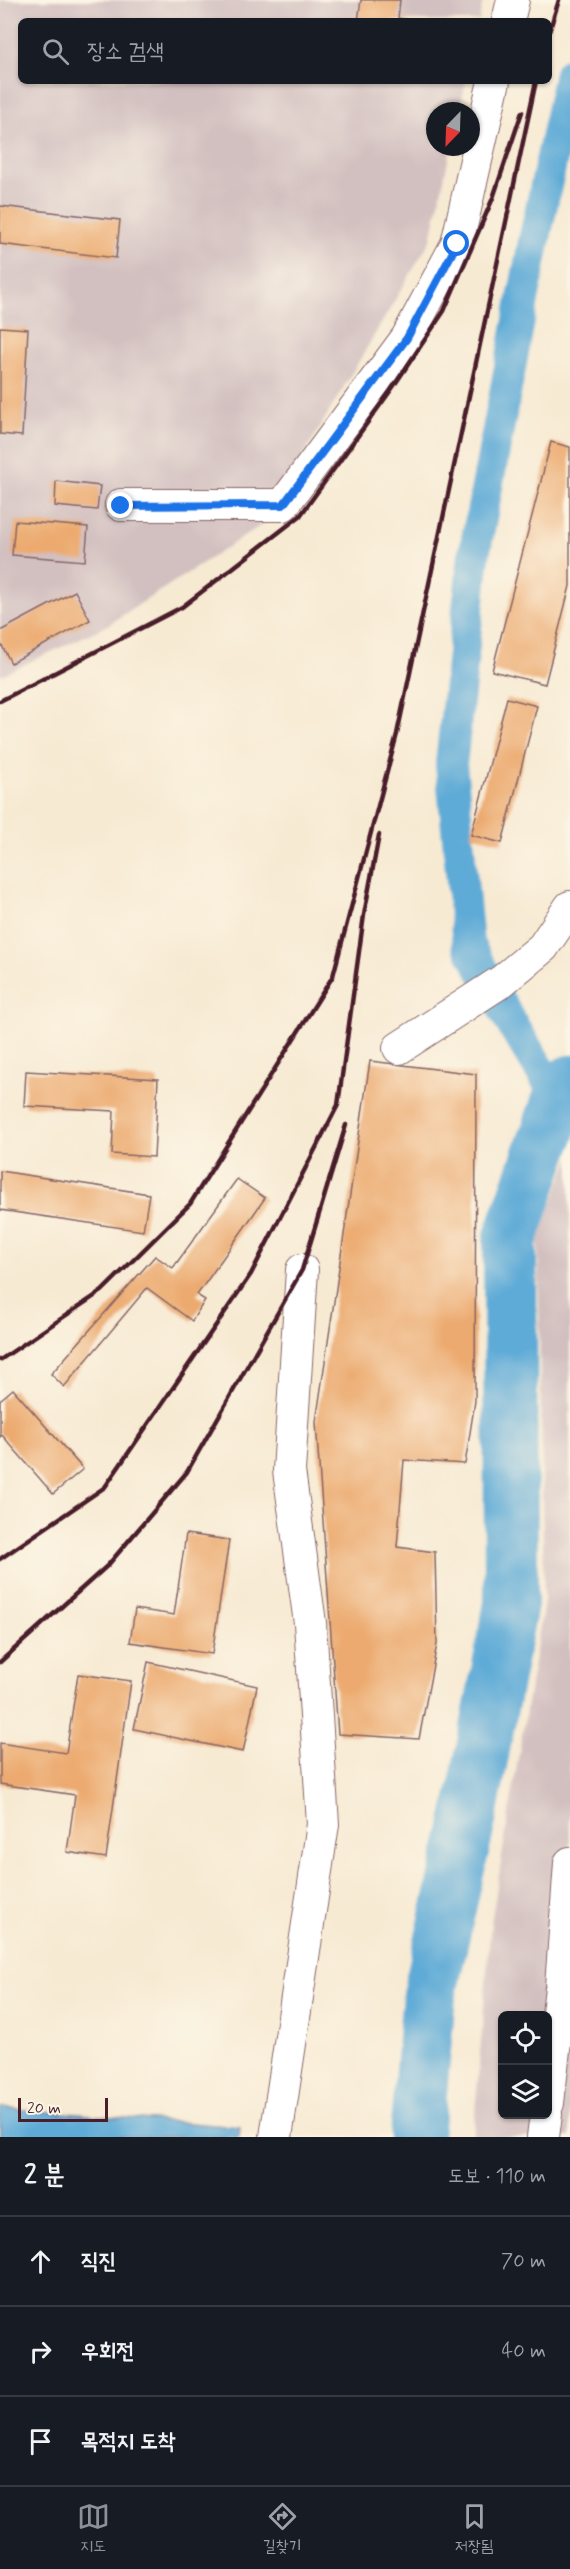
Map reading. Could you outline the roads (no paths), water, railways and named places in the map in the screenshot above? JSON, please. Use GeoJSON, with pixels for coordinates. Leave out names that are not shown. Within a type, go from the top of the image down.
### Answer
{"type":"FeatureCollection","features":[{"type":"Feature","properties":{"kind":"street"},"geometry":{"type":"LineString","coordinates":[[509,18],[513,0]]}},
{"type":"Feature","properties":{"kind":"street"},"geometry":{"type":"LineString","coordinates":[[121,506],[283,505],[407,338],[457,244],[493,84]]}},
{"type":"Feature","properties":{"kind":"street"},"geometry":{"type":"LineString","coordinates":[[399,1048],[457,1008],[502,981],[543,947],[570,907]]}},
{"type":"Feature","properties":{"kind":"street"},"geometry":{"type":"LineString","coordinates":[[276,2137],[323,1824],[310,1623],[289,1471],[302,1270]]}},
{"type":"Feature","properties":{"kind":"street"},"geometry":{"type":"LineString","coordinates":[[552,2067],[561,1987],[570,1863]]}},
{"type":"Feature","properties":{"kind":"street"},"geometry":{"type":"LineString","coordinates":[[543,2137],[545,2119]]}},
{"type":"Feature","properties":{"kind":"water"},"geometry":{"type":"Polygon","coordinates":[[[0,2108],[240,2127],[239,2137],[0,2137],[0,2108]]]}},
{"type":"Feature","properties":{"kind":"waterway"},"geometry":{"type":"LineString","coordinates":[[559,1100],[510,1021],[468,944],[451,764],[474,555],[535,237],[570,74]]}},
{"type":"Feature","properties":{"kind":"waterway"},"geometry":{"type":"LineString","coordinates":[[416,2137],[429,1996],[471,1811],[511,1604],[510,1240],[559,1100],[570,1082]]}},
{"type":"Feature","properties":{"kind":"railway"},"geometry":{"type":"LineString","coordinates":[[552,22],[559,0]]}},
{"type":"Feature","properties":{"kind":"railway"},"geometry":{"type":"LineString","coordinates":[[0,1360],[102,1291],[190,1204],[333,976],[397,734],[535,84]]}},
{"type":"Feature","properties":{"kind":"railway"},"geometry":{"type":"LineString","coordinates":[[0,701],[182,607],[300,516],[391,390],[444,311],[493,198],[522,112]]}},
{"type":"Feature","properties":{"kind":"railway"},"geometry":{"type":"LineString","coordinates":[[0,1559],[105,1487],[251,1274],[338,1105],[364,915],[379,835]]}},
{"type":"Feature","properties":{"kind":"railway"},"geometry":{"type":"LineString","coordinates":[[0,1662],[108,1565],[187,1472],[302,1270],[346,1125]]}}]}
